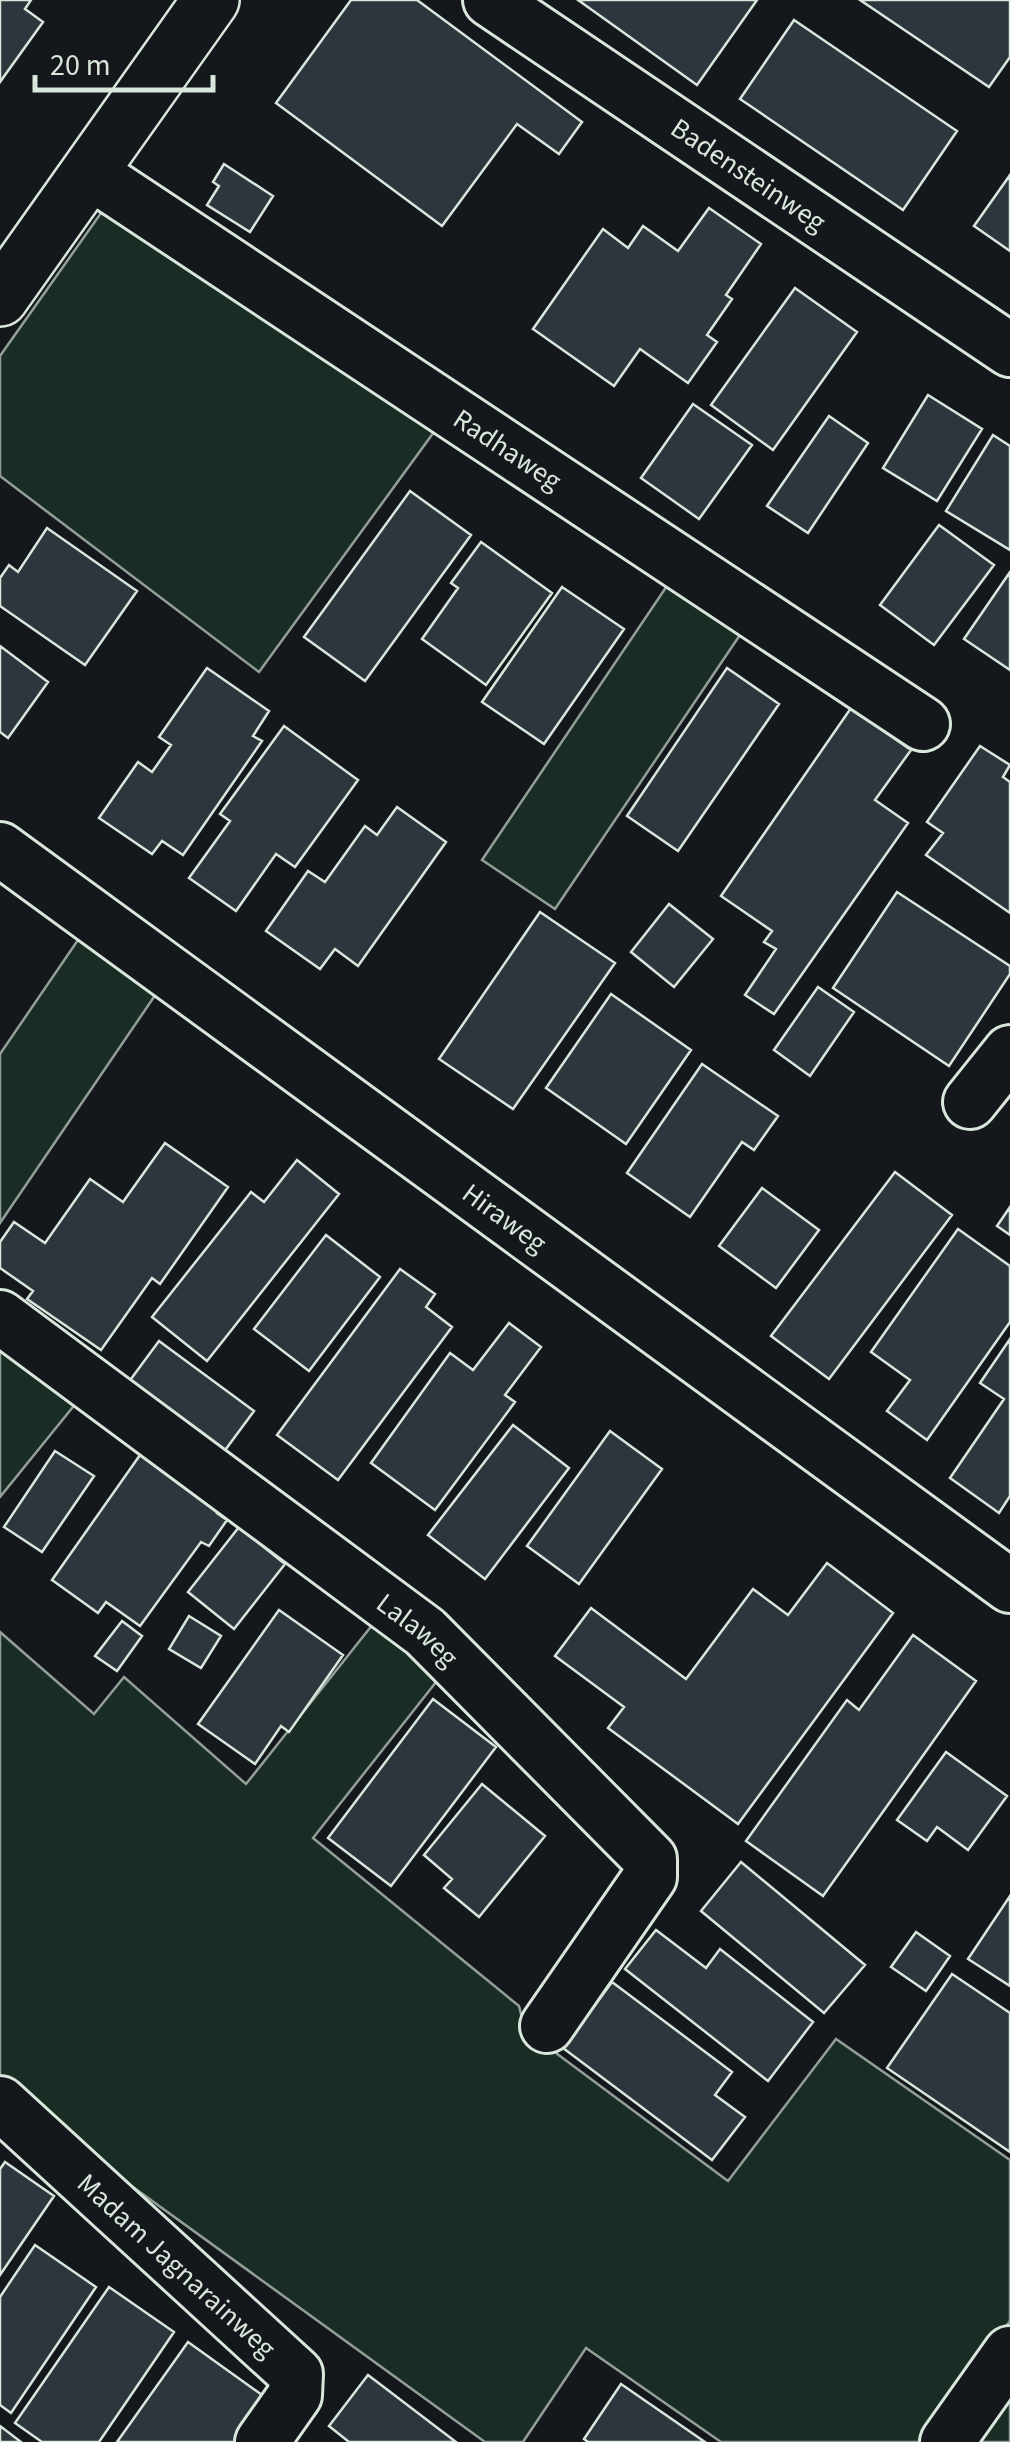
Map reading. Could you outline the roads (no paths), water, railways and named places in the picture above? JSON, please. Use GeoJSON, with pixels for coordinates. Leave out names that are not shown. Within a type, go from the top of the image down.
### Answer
{"type":"FeatureCollection","features":[{"type":"Feature","properties":{"kind":"street"},"geometry":{"type":"LineString","coordinates":[[0,298],[211,0]]}},
{"type":"Feature","properties":{"kind":"street","name":"Badensteinweg"},"geometry":{"type":"LineString","coordinates":[[490,0],[1010,350]]}},
{"type":"Feature","properties":{"kind":"street","name":"Radhaweg"},"geometry":{"type":"LineString","coordinates":[[91,172],[923,724]]}},
{"type":"Feature","properties":{"kind":"street","name":"Hiraweg"},"geometry":{"type":"LineString","coordinates":[[0,848],[1010,1586]]}},
{"type":"Feature","properties":{"kind":"street"},"geometry":{"type":"LineString","coordinates":[[970,1102],[1010,1052]]}},
{"type":"Feature","properties":{"kind":"street","name":"Lalaweg"},"geometry":{"type":"LineString","coordinates":[[0,1316],[425,1632],[650,1859],[650,1877],[547,2026]]}},
{"type":"Feature","properties":{"kind":"street","name":"Madam Jagnarainweg"},"geometry":{"type":"LineString","coordinates":[[0,2103],[296,2374],[295,2395],[262,2442]]}},
{"type":"Feature","properties":{"kind":"street"},"geometry":{"type":"LineString","coordinates":[[947,2442],[1010,2354]]}}]}
